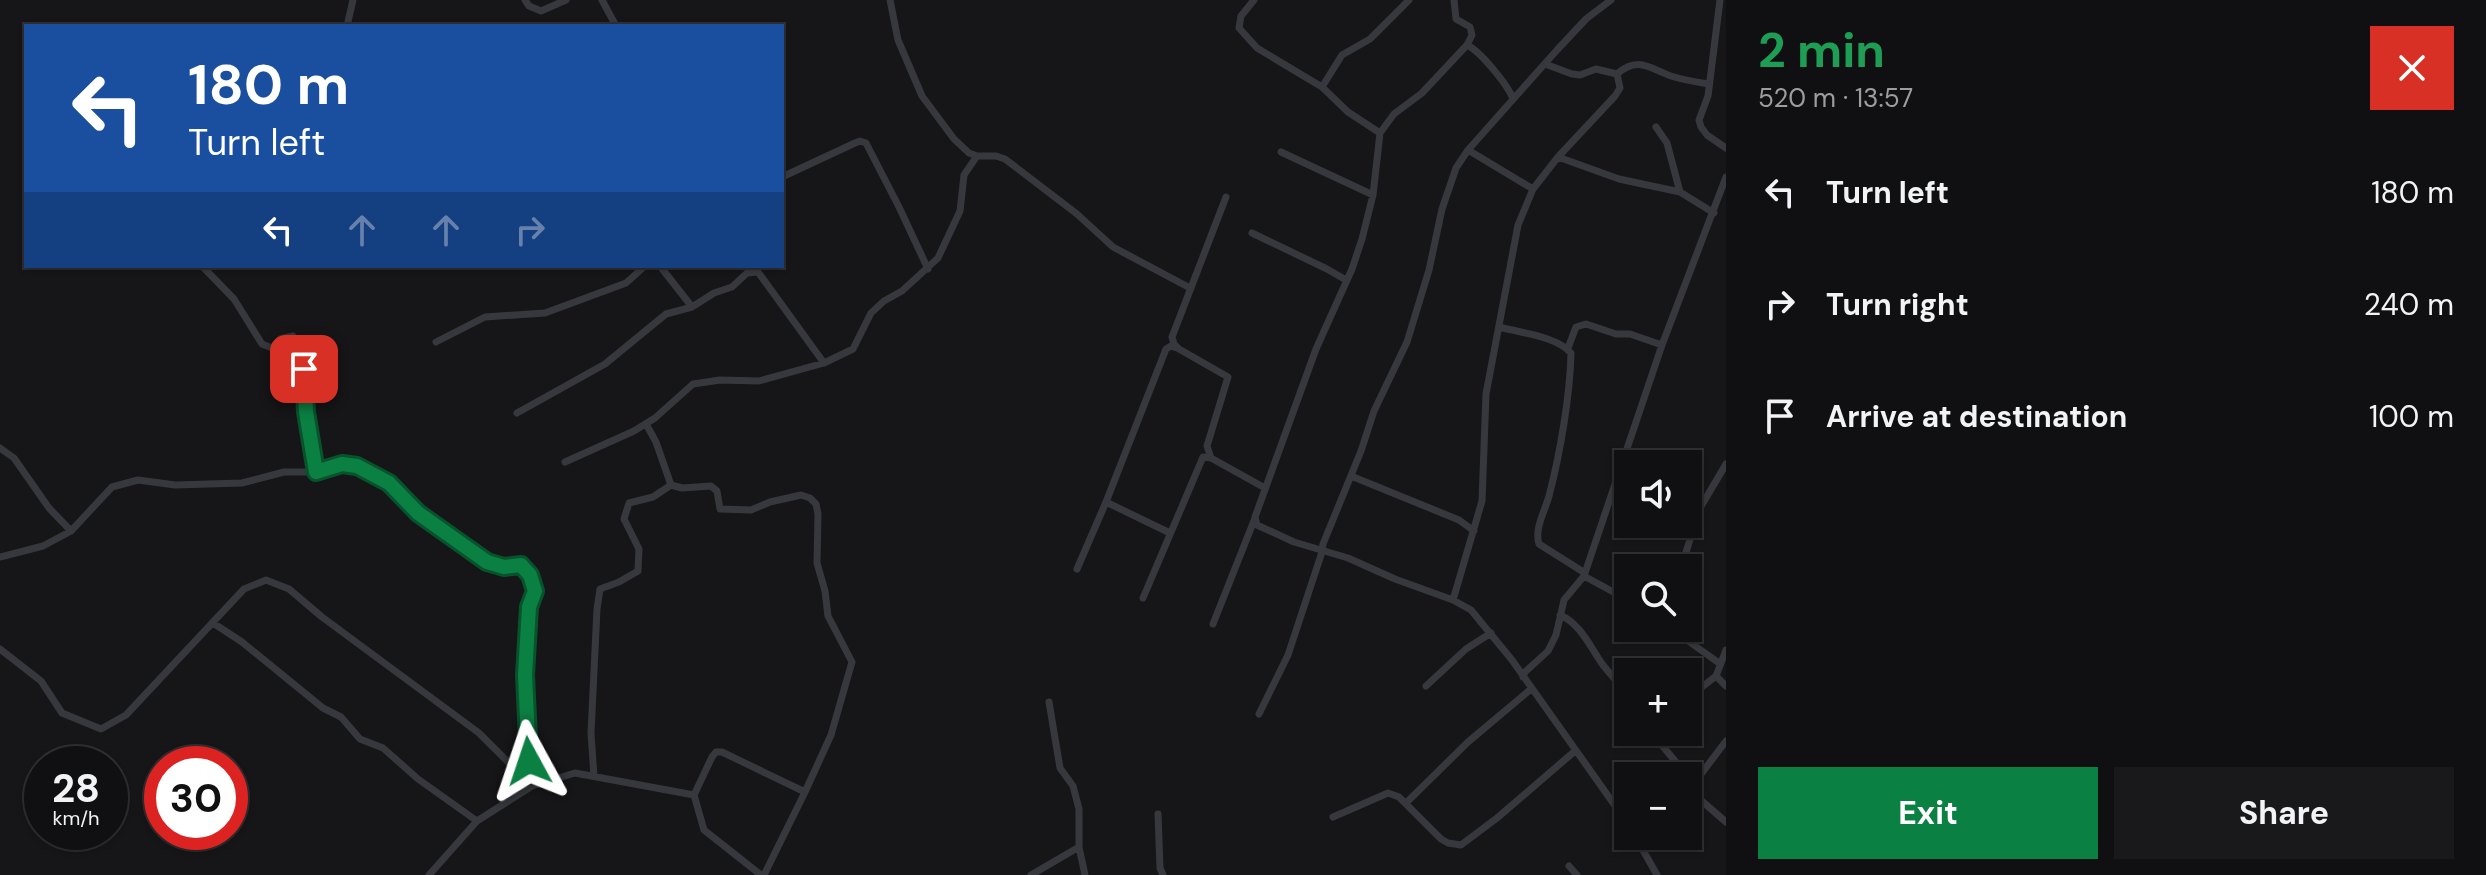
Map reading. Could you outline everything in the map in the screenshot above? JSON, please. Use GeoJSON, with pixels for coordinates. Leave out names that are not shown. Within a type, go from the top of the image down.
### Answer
{"type":"FeatureCollection","features":[{"type":"Feature","properties":{"kind":"street"},"geometry":{"type":"LineString","coordinates":[[347,24],[353,0]]}},
{"type":"Feature","properties":{"kind":"street"},"geometry":{"type":"LineString","coordinates":[[525,0],[529,6],[541,11],[566,0]]}},
{"type":"Feature","properties":{"kind":"street"},"geometry":{"type":"LineString","coordinates":[[602,0],[615,24]]}},
{"type":"Feature","properties":{"kind":"street"},"geometry":{"type":"LineString","coordinates":[[890,0],[898,40],[922,96],[954,139],[969,153],[1005,159],[1077,214],[1113,247],[1190,288]]}},
{"type":"Feature","properties":{"kind":"street"},"geometry":{"type":"LineString","coordinates":[[1254,0],[1241,16],[1239,28],[1257,48],[1322,87],[1348,112],[1380,133]]}},
{"type":"Feature","properties":{"kind":"street"},"geometry":{"type":"LineString","coordinates":[[1322,87],[1342,55],[1370,39],[1409,0]]}},
{"type":"Feature","properties":{"kind":"street"},"geometry":{"type":"LineString","coordinates":[[1213,624],[1316,349],[1362,239],[1373,195],[1380,133],[1394,114],[1422,93],[1467,45],[1472,35],[1470,27],[1456,19],[1454,0]]}},
{"type":"Feature","properties":{"kind":"street"},"geometry":{"type":"LineString","coordinates":[[1259,714],[1288,655],[1323,544],[1374,411],[1407,342],[1456,168],[1468,150],[1586,19],[1611,0]]}},
{"type":"Feature","properties":{"kind":"street"},"geometry":{"type":"LineString","coordinates":[[1720,0],[1708,96],[1699,120],[1707,135],[1726,148]]}},
{"type":"Feature","properties":{"kind":"street"},"geometry":{"type":"LineString","coordinates":[[1467,45],[1476,49],[1509,87],[1513,99]]}},
{"type":"Feature","properties":{"kind":"street"},"geometry":{"type":"LineString","coordinates":[[1545,64],[1580,75],[1596,69],[1617,74],[1637,64],[1645,64],[1676,78],[1709,84]]}},
{"type":"Feature","properties":{"kind":"street"},"geometry":{"type":"LineString","coordinates":[[1453,600],[1482,501],[1486,394],[1518,225],[1533,189],[1558,157],[1615,96],[1620,88],[1617,74]]}},
{"type":"Feature","properties":{"kind":"street"},"geometry":{"type":"LineString","coordinates":[[1656,127],[1667,143],[1680,192]]}},
{"type":"Feature","properties":{"kind":"street"},"geometry":{"type":"LineString","coordinates":[[784,176],[855,143],[866,143],[928,269]]}},
{"type":"Feature","properties":{"kind":"street"},"geometry":{"type":"LineString","coordinates":[[1468,150],[1533,189]]}},
{"type":"Feature","properties":{"kind":"street"},"geometry":{"type":"LineString","coordinates":[[1281,152],[1373,195]]}},
{"type":"Feature","properties":{"kind":"street"},"geometry":{"type":"LineString","coordinates":[[565,462],[646,424],[693,384],[720,380],[759,381],[824,363],[853,349],[871,313],[902,291],[938,258],[960,211],[964,175],[977,156]]}},
{"type":"Feature","properties":{"kind":"street"},"geometry":{"type":"LineString","coordinates":[[1558,157],[1619,179],[1680,192],[1714,213]]}},
{"type":"Feature","properties":{"kind":"street"},"geometry":{"type":"LineString","coordinates":[[1523,677],[1548,651],[1556,635],[1564,600],[1584,574],[1662,345],[1726,177]]}},
{"type":"Feature","properties":{"kind":"street"},"geometry":{"type":"LineString","coordinates":[[1179,349],[1172,337],[1226,197]]}},
{"type":"Feature","properties":{"kind":"street"},"geometry":{"type":"LineString","coordinates":[[1252,233],[1346,280]]}},
{"type":"Feature","properties":{"kind":"street"},"geometry":{"type":"LineString","coordinates":[[204,268],[234,299],[262,344],[272,348],[280,339],[293,336],[302,348],[306,412],[316,472]]}},
{"type":"Feature","properties":{"kind":"street"},"geometry":{"type":"LineString","coordinates":[[436,342],[485,317],[545,313],[626,283],[643,268]]}},
{"type":"Feature","properties":{"kind":"street"},"geometry":{"type":"LineString","coordinates":[[662,268],[692,307]]}},
{"type":"Feature","properties":{"kind":"street"},"geometry":{"type":"LineString","coordinates":[[517,413],[605,364],[666,314],[692,307],[714,293],[732,287],[747,273],[758,272],[824,363]]}},
{"type":"Feature","properties":{"kind":"street"},"geometry":{"type":"LineString","coordinates":[[1614,592],[1539,544],[1537,535],[1549,495],[1562,427],[1571,357],[1568,348],[1576,327],[1586,324],[1662,345]]}},
{"type":"Feature","properties":{"kind":"street"},"geometry":{"type":"LineString","coordinates":[[1499,327],[1568,348]]}},
{"type":"Feature","properties":{"kind":"street"},"geometry":{"type":"LineString","coordinates":[[1077,569],[1166,349],[1171,346],[1228,377],[1207,446],[1211,458]]}},
{"type":"Feature","properties":{"kind":"street"},"geometry":{"type":"LineString","coordinates":[[646,424],[656,442],[671,485]]}},
{"type":"Feature","properties":{"kind":"street"},"geometry":{"type":"LineString","coordinates":[[0,448],[14,458],[49,508],[71,531]]}},
{"type":"Feature","properties":{"kind":"street"},"geometry":{"type":"LineString","coordinates":[[1143,598],[1200,460],[1206,456],[1211,458],[1265,488]]}},
{"type":"Feature","properties":{"kind":"street"},"geometry":{"type":"LineString","coordinates":[[0,557],[43,546],[71,531],[112,487],[138,480],[175,485],[242,483],[284,472],[316,472],[342,464],[357,466],[389,483],[418,513],[487,562],[504,567],[521,565],[530,575],[535,591],[529,607],[525,675],[526,736],[532,786]]}},
{"type":"Feature","properties":{"kind":"street"},"geometry":{"type":"LineString","coordinates":[[1685,554],[1700,508],[1726,464]]}},
{"type":"Feature","properties":{"kind":"street"},"geometry":{"type":"LineString","coordinates":[[1351,476],[1459,520],[1474,531]]}},
{"type":"Feature","properties":{"kind":"street"},"geometry":{"type":"LineString","coordinates":[[594,776],[591,733],[600,589],[638,571],[639,549],[624,519],[629,503],[653,497],[671,485],[682,488],[711,486],[717,491],[720,509],[751,510],[801,495],[816,504],[817,563],[828,616],[852,662],[831,735],[805,792],[762,875],[704,830],[694,795],[716,752],[722,752],[805,792]]}},
{"type":"Feature","properties":{"kind":"street"},"geometry":{"type":"LineString","coordinates":[[1106,502],[1170,533]]}},
{"type":"Feature","properties":{"kind":"street"},"geometry":{"type":"LineString","coordinates":[[1255,517],[1257,525],[1294,542],[1348,558],[1471,610],[1491,633],[1614,805]]}},
{"type":"Feature","properties":{"kind":"street"},"geometry":{"type":"LineString","coordinates":[[0,649],[41,681],[62,713],[101,729],[126,715],[244,589],[266,580],[289,589],[479,733],[532,786]]}},
{"type":"Feature","properties":{"kind":"street"},"geometry":{"type":"LineString","coordinates":[[1560,615],[1583,634],[1614,678]]}},
{"type":"Feature","properties":{"kind":"street"},"geometry":{"type":"LineString","coordinates":[[213,623],[242,642],[323,708],[341,717],[360,739],[383,748],[418,779],[477,821]]}},
{"type":"Feature","properties":{"kind":"street"},"geometry":{"type":"LineString","coordinates":[[1426,686],[1466,649],[1491,633]]}},
{"type":"Feature","properties":{"kind":"street"},"geometry":{"type":"LineString","coordinates":[[1690,642],[1719,663]]}},
{"type":"Feature","properties":{"kind":"street"},"geometry":{"type":"LineString","coordinates":[[1702,687],[1716,676],[1726,650]]}},
{"type":"Feature","properties":{"kind":"street"},"geometry":{"type":"LineString","coordinates":[[1716,676],[1726,686]]}},
{"type":"Feature","properties":{"kind":"street"},"geometry":{"type":"LineString","coordinates":[[1406,803],[1468,742],[1531,689]]}},
{"type":"Feature","properties":{"kind":"street"},"geometry":{"type":"LineString","coordinates":[[1049,702],[1060,768],[1073,786],[1079,809],[1079,847],[1085,875]]}},
{"type":"Feature","properties":{"kind":"street"},"geometry":{"type":"LineString","coordinates":[[1702,771],[1726,741]]}},
{"type":"Feature","properties":{"kind":"street"},"geometry":{"type":"LineString","coordinates":[[1663,746],[1676,762]]}},
{"type":"Feature","properties":{"kind":"street"},"geometry":{"type":"LineString","coordinates":[[1333,817],[1388,793],[1406,803],[1441,839],[1461,845],[1575,751]]}},
{"type":"Feature","properties":{"kind":"street"},"geometry":{"type":"LineString","coordinates":[[429,875],[477,821],[532,786],[575,773],[694,795]]}},
{"type":"Feature","properties":{"kind":"street"},"geometry":{"type":"LineString","coordinates":[[1702,801],[1726,822]]}},
{"type":"Feature","properties":{"kind":"street"},"geometry":{"type":"LineString","coordinates":[[1158,814],[1160,868],[1163,875]]}},
{"type":"Feature","properties":{"kind":"street"},"geometry":{"type":"LineString","coordinates":[[1031,875],[1079,847]]}},
{"type":"Feature","properties":{"kind":"street"},"geometry":{"type":"LineString","coordinates":[[1643,850],[1657,875]]}},
{"type":"Feature","properties":{"kind":"street"},"geometry":{"type":"LineString","coordinates":[[1569,866],[1577,875]]}},
{"type":"Feature","properties":{"kind":"route"},"geometry":{"type":"LineString","coordinates":[[304,369],[306,412],[316,472],[342,464],[357,466],[383,478],[418,513],[467,550],[487,562],[504,567],[521,565],[530,575],[535,591],[529,607],[525,675],[529,761]]}}]}
